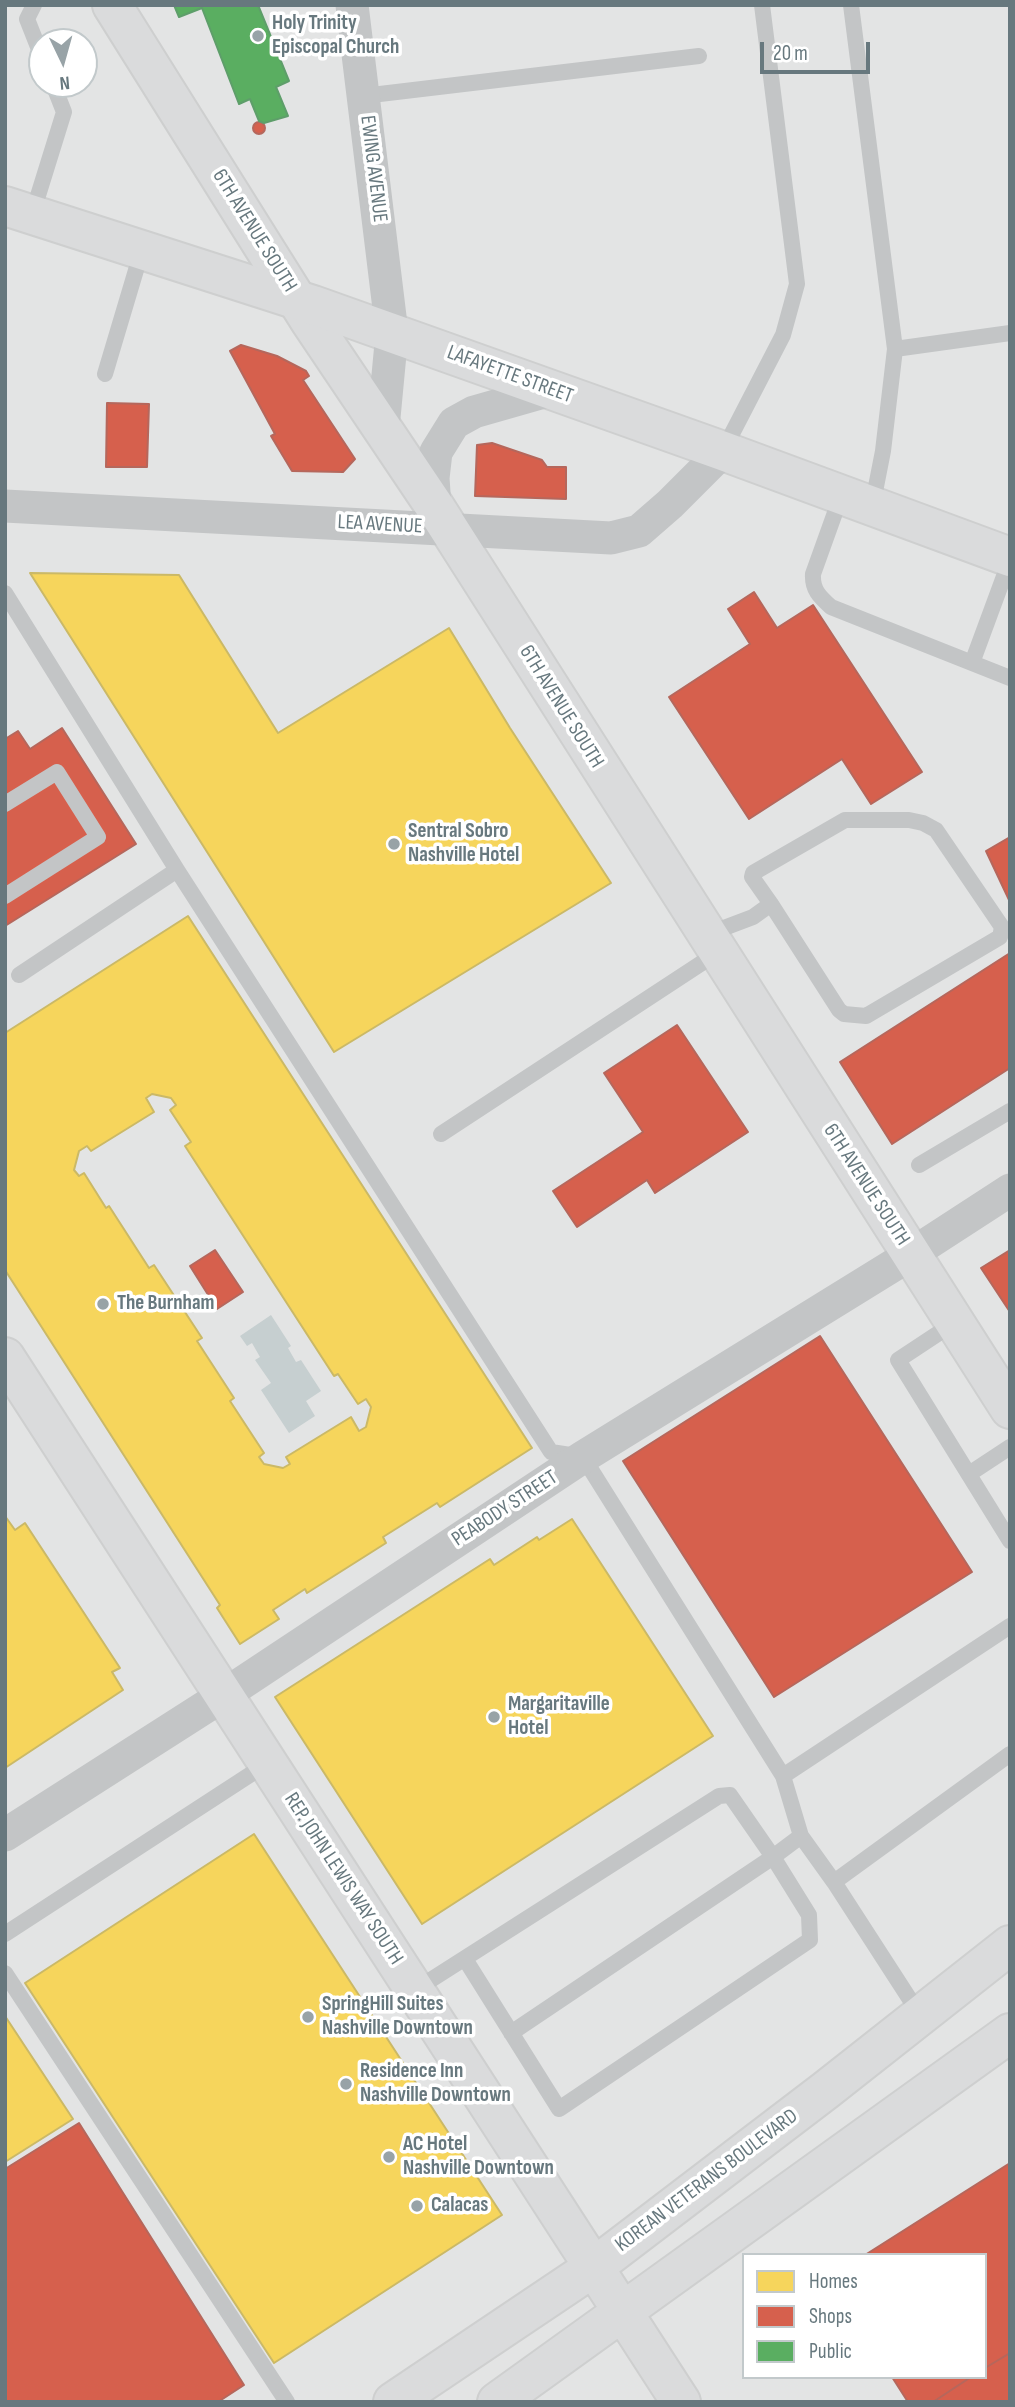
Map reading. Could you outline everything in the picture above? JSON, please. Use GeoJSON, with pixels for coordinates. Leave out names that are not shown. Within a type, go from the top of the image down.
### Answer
{"type":"FeatureCollection","features":[{"type":"Feature","properties":{"kind":"street","name":"6TH AVENUE SOUTH"},"geometry":{"type":"LineString","coordinates":[[112,5],[310,321],[441,518],[1010,1409]]}},
{"type":"Feature","properties":{"kind":"street","name":"EWING AVENUE"},"geometry":{"type":"LineString","coordinates":[[352,5],[392,333],[383,428]]}},
{"type":"Feature","properties":{"kind":"street","name":"LAFAYETTE STREET"},"geometry":{"type":"LineString","coordinates":[[19,211],[298,300],[392,333],[723,451],[1010,559]]}},
{"type":"Feature","properties":{"kind":"street"},"geometry":{"type":"LineString","coordinates":[[441,518],[433,478],[436,453],[454,423],[474,412],[551,390]]}},
{"type":"Feature","properties":{"kind":"street","name":"LEA AVENUE"},"geometry":{"type":"LineString","coordinates":[[5,506],[441,518],[611,538],[639,531],[723,451]]}},
{"type":"Feature","properties":{"kind":"street","name":"PEABODY STREET"},"geometry":{"type":"LineString","coordinates":[[5,1835],[224,1695],[583,1457],[1010,1190]]}},
{"type":"Feature","properties":{"kind":"street","name":"REP. JOHN LEWIS WAY SOUTH"},"geometry":{"type":"LineString","coordinates":[[5,1357],[681,2402]]}},
{"type":"Feature","properties":{"kind":"street","name":"KOREAN VETERANS BOULEVARD"},"geometry":{"type":"LineString","coordinates":[[393,2402],[594,2267],[1010,1945]]}},
{"type":"Feature","properties":{"kind":"street"},"geometry":{"type":"LineString","coordinates":[[498,2402],[1010,2033]]}},
{"type":"Feature","properties":{"kind":"lane"},"geometry":{"type":"LineString","coordinates":[[31,28],[27,19],[34,5]]}},
{"type":"Feature","properties":{"kind":"lane"},"geometry":{"type":"LineString","coordinates":[[723,451],[783,335],[797,284],[762,5]]}},
{"type":"Feature","properties":{"kind":"lane"},"geometry":{"type":"LineString","coordinates":[[851,5],[895,349],[883,451],[857,502],[813,574],[815,591],[831,607],[1010,678]]}},
{"type":"Feature","properties":{"kind":"lane"},"geometry":{"type":"LineString","coordinates":[[363,96],[699,56]]}},
{"type":"Feature","properties":{"kind":"lane"},"geometry":{"type":"LineString","coordinates":[[19,211],[64,112],[58,98]]}},
{"type":"Feature","properties":{"kind":"lane"},"geometry":{"type":"LineString","coordinates":[[104,374],[142,250]]}},
{"type":"Feature","properties":{"kind":"lane"},"geometry":{"type":"LineString","coordinates":[[895,349],[1010,333]]}},
{"type":"Feature","properties":{"kind":"lane"},"geometry":{"type":"LineString","coordinates":[[972,663],[1010,559]]}},
{"type":"Feature","properties":{"kind":"lane"},"geometry":{"type":"LineString","coordinates":[[5,593],[177,870],[551,1452],[583,1457],[783,1776],[801,1836],[920,2015]]}},
{"type":"Feature","properties":{"kind":"lane"},"geometry":{"type":"LineString","coordinates":[[5,804],[57,772],[98,837],[5,896]]}},
{"type":"Feature","properties":{"kind":"lane"},"geometry":{"type":"LineString","coordinates":[[845,820],[909,820],[923,822],[936,830],[1002,927],[1002,933],[1000,937],[866,1016],[844,1014],[771,904],[752,877],[753,873],[845,820]]}},
{"type":"Feature","properties":{"kind":"lane"},"geometry":{"type":"LineString","coordinates":[[19,975],[177,870]]}},
{"type":"Feature","properties":{"kind":"lane"},"geometry":{"type":"LineString","coordinates":[[441,1134],[771,904]]}},
{"type":"Feature","properties":{"kind":"lane"},"geometry":{"type":"LineString","coordinates":[[919,1165],[1010,1111]]}},
{"type":"Feature","properties":{"kind":"lane"},"geometry":{"type":"LineString","coordinates":[[954,1323],[898,1360],[1010,1541]]}},
{"type":"Feature","properties":{"kind":"lane"},"geometry":{"type":"LineString","coordinates":[[969,1474],[1010,1447]]}},
{"type":"Feature","properties":{"kind":"lane"},"geometry":{"type":"LineString","coordinates":[[783,1776],[1010,1626]]}},
{"type":"Feature","properties":{"kind":"lane"},"geometry":{"type":"LineString","coordinates":[[834,1882],[1010,1754]]}},
{"type":"Feature","properties":{"kind":"lane"},"geometry":{"type":"LineString","coordinates":[[5,1934],[268,1763]]}},
{"type":"Feature","properties":{"kind":"lane"},"geometry":{"type":"LineString","coordinates":[[415,1990],[719,1796],[730,1795],[809,1914],[810,1940],[559,2109],[465,1959]]}},
{"type":"Feature","properties":{"kind":"lane"},"geometry":{"type":"LineString","coordinates":[[511,2033],[801,1836]]}},
{"type":"Feature","properties":{"kind":"lane"},"geometry":{"type":"LineString","coordinates":[[5,1973],[287,2402]]}},
{"type":"Feature","properties":{"kind":"shaded area"},"geometry":{"type":"Polygon","coordinates":[[[5,5],[1010,5],[1010,2402],[5,2402],[5,5]]]}},
{"type":"Feature","properties":{"kind":"shaded area"},"geometry":{"type":"Polygon","coordinates":[[[271,1315],[291,1346],[288,1348],[296,1362],[301,1360],[321,1391],[306,1401],[315,1416],[289,1433],[261,1390],[271,1383],[255,1360],[260,1357],[252,1343],[247,1346],[240,1336],[271,1315]]]}},
{"type":"Feature","properties":{"kind":"building: Homes","name":"Sentral Sobro Nashville Hotel"},"geometry":{"type":"Polygon","coordinates":[[[30,573],[179,575],[278,733],[449,628],[510,728],[611,883],[334,1052],[30,573]]]}},
{"type":"Feature","properties":{"kind":"building: Homes","name":"The Burnham"},"geometry":{"type":"Polygon","coordinates":[[[188,916],[532,1448],[440,1507],[437,1503],[383,1537],[386,1543],[307,1593],[305,1589],[273,1610],[279,1619],[240,1644],[217,1608],[220,1605],[5,1270],[5,1033],[188,916]],[[152,1094],[146,1098],[154,1112],[91,1151],[87,1146],[79,1151],[74,1170],[79,1176],[84,1173],[149,1268],[154,1265],[202,1338],[197,1341],[234,1398],[230,1401],[264,1453],[259,1457],[264,1464],[283,1468],[290,1464],[286,1457],[351,1417],[359,1431],[366,1427],[371,1407],[366,1399],[358,1404],[338,1374],[334,1376],[185,1146],[191,1142],[170,1110],[176,1105],[171,1098],[152,1094]]]}},
{"type":"Feature","properties":{"kind":"building: Homes"},"geometry":{"type":"Polygon","coordinates":[[[5,1516],[15,1530],[25,1523],[120,1668],[112,1672],[123,1690],[5,1768],[5,1516]]]}},
{"type":"Feature","properties":{"kind":"building: Homes","name":"Margaritaville Hotel"},"geometry":{"type":"Polygon","coordinates":[[[572,1519],[713,1736],[422,1924],[275,1697],[490,1559],[494,1565],[537,1537],[539,1540],[572,1519]]]}},
{"type":"Feature","properties":{"kind":"building: Homes"},"geometry":{"type":"Polygon","coordinates":[[[254,1834],[502,2215],[274,2363],[25,1983],[254,1834]]]}},
{"type":"Feature","properties":{"kind":"building: Homes"},"geometry":{"type":"Polygon","coordinates":[[[5,2016],[73,2119],[5,2162],[5,2016]]]}},
{"type":"Feature","properties":{"kind":"building: Shops"},"geometry":{"type":"Polygon","coordinates":[[[259,122],[265,128],[259,134],[253,128],[259,122]]]}},
{"type":"Feature","properties":{"kind":"building: Shops"},"geometry":{"type":"Polygon","coordinates":[[[241,345],[277,356],[306,371],[309,376],[303,380],[355,459],[343,472],[292,471],[271,436],[275,434],[230,351],[241,345]]]}},
{"type":"Feature","properties":{"kind":"building: Shops"},"geometry":{"type":"Polygon","coordinates":[[[107,403],[149,404],[147,467],[106,467],[107,403]]]}},
{"type":"Feature","properties":{"kind":"building: Shops"},"geometry":{"type":"Polygon","coordinates":[[[492,443],[542,460],[547,467],[566,467],[566,499],[475,496],[477,445],[492,443]]]}},
{"type":"Feature","properties":{"kind":"building: Shops"},"geometry":{"type":"Polygon","coordinates":[[[754,592],[777,628],[813,605],[922,772],[871,804],[842,759],[749,819],[669,697],[750,644],[728,609],[754,592]]]}},
{"type":"Feature","properties":{"kind":"building: Shops"},"geometry":{"type":"Polygon","coordinates":[[[62,728],[136,844],[5,926],[5,739],[18,731],[30,749],[62,728]]]}},
{"type":"Feature","properties":{"kind":"building: Shops"},"geometry":{"type":"Polygon","coordinates":[[[1010,837],[1010,902],[986,851],[1010,837]]]}},
{"type":"Feature","properties":{"kind":"building: Shops"},"geometry":{"type":"Polygon","coordinates":[[[1010,953],[1010,1068],[892,1144],[840,1062],[1010,953]]]}},
{"type":"Feature","properties":{"kind":"building: Shops"},"geometry":{"type":"Polygon","coordinates":[[[677,1025],[748,1132],[655,1193],[647,1180],[577,1227],[553,1191],[643,1132],[604,1073],[677,1025]]]}},
{"type":"Feature","properties":{"kind":"building: Shops"},"geometry":{"type":"Polygon","coordinates":[[[215,1250],[243,1292],[217,1309],[190,1266],[215,1250]]]}},
{"type":"Feature","properties":{"kind":"building: Shops"},"geometry":{"type":"Polygon","coordinates":[[[1010,1250],[1010,1312],[981,1268],[1010,1250]]]}},
{"type":"Feature","properties":{"kind":"building: Shops"},"geometry":{"type":"Polygon","coordinates":[[[820,1336],[972,1572],[774,1697],[623,1461],[820,1336]]]}},
{"type":"Feature","properties":{"kind":"building: Shops"},"geometry":{"type":"Polygon","coordinates":[[[79,2123],[244,2385],[218,2402],[5,2402],[5,2169],[79,2123]]]}},
{"type":"Feature","properties":{"kind":"building: Shops"},"geometry":{"type":"Polygon","coordinates":[[[1010,2163],[1010,2353],[987,2367],[987,2253],[868,2253],[1010,2163]]]}},
{"type":"Feature","properties":{"kind":"building: Shops"},"geometry":{"type":"Polygon","coordinates":[[[1010,2353],[1010,2402],[933,2402],[968,2379],[987,2379],[987,2367],[1010,2353]]]}},
{"type":"Feature","properties":{"kind":"building: Shops"},"geometry":{"type":"Polygon","coordinates":[[[893,2379],[968,2379],[933,2402],[908,2402],[893,2379]]]}},
{"type":"Feature","properties":{"kind":"building: Public"},"geometry":{"type":"Polygon","coordinates":[[[174,5],[258,5],[289,81],[276,87],[288,116],[264,123],[259,121],[250,99],[239,104],[202,8],[179,17],[174,5]]]}},
{"type":"Feature","properties":{"kind":"place","name":"Holy Trinity Episcopal Church"},"geometry":{"type":"Point","coordinates":[258,36]}},
{"type":"Feature","properties":{"kind":"place","name":"Sentral Sobro Nashville Hotel"},"geometry":{"type":"Point","coordinates":[394,844]}},
{"type":"Feature","properties":{"kind":"place","name":"The Burnham"},"geometry":{"type":"Point","coordinates":[103,1304]}},
{"type":"Feature","properties":{"kind":"place","name":"Margaritaville Hotel"},"geometry":{"type":"Point","coordinates":[494,1717]}},
{"type":"Feature","properties":{"kind":"place","name":"SpringHill Suites Nashville Downtown"},"geometry":{"type":"Point","coordinates":[308,2017]}},
{"type":"Feature","properties":{"kind":"place","name":"Residence Inn Nashville Downtown"},"geometry":{"type":"Point","coordinates":[346,2084]}},
{"type":"Feature","properties":{"kind":"place","name":"AC Hotel Nashville Downtown"},"geometry":{"type":"Point","coordinates":[389,2157]}},
{"type":"Feature","properties":{"kind":"place","name":"Calacas"},"geometry":{"type":"Point","coordinates":[417,2206]}}]}
